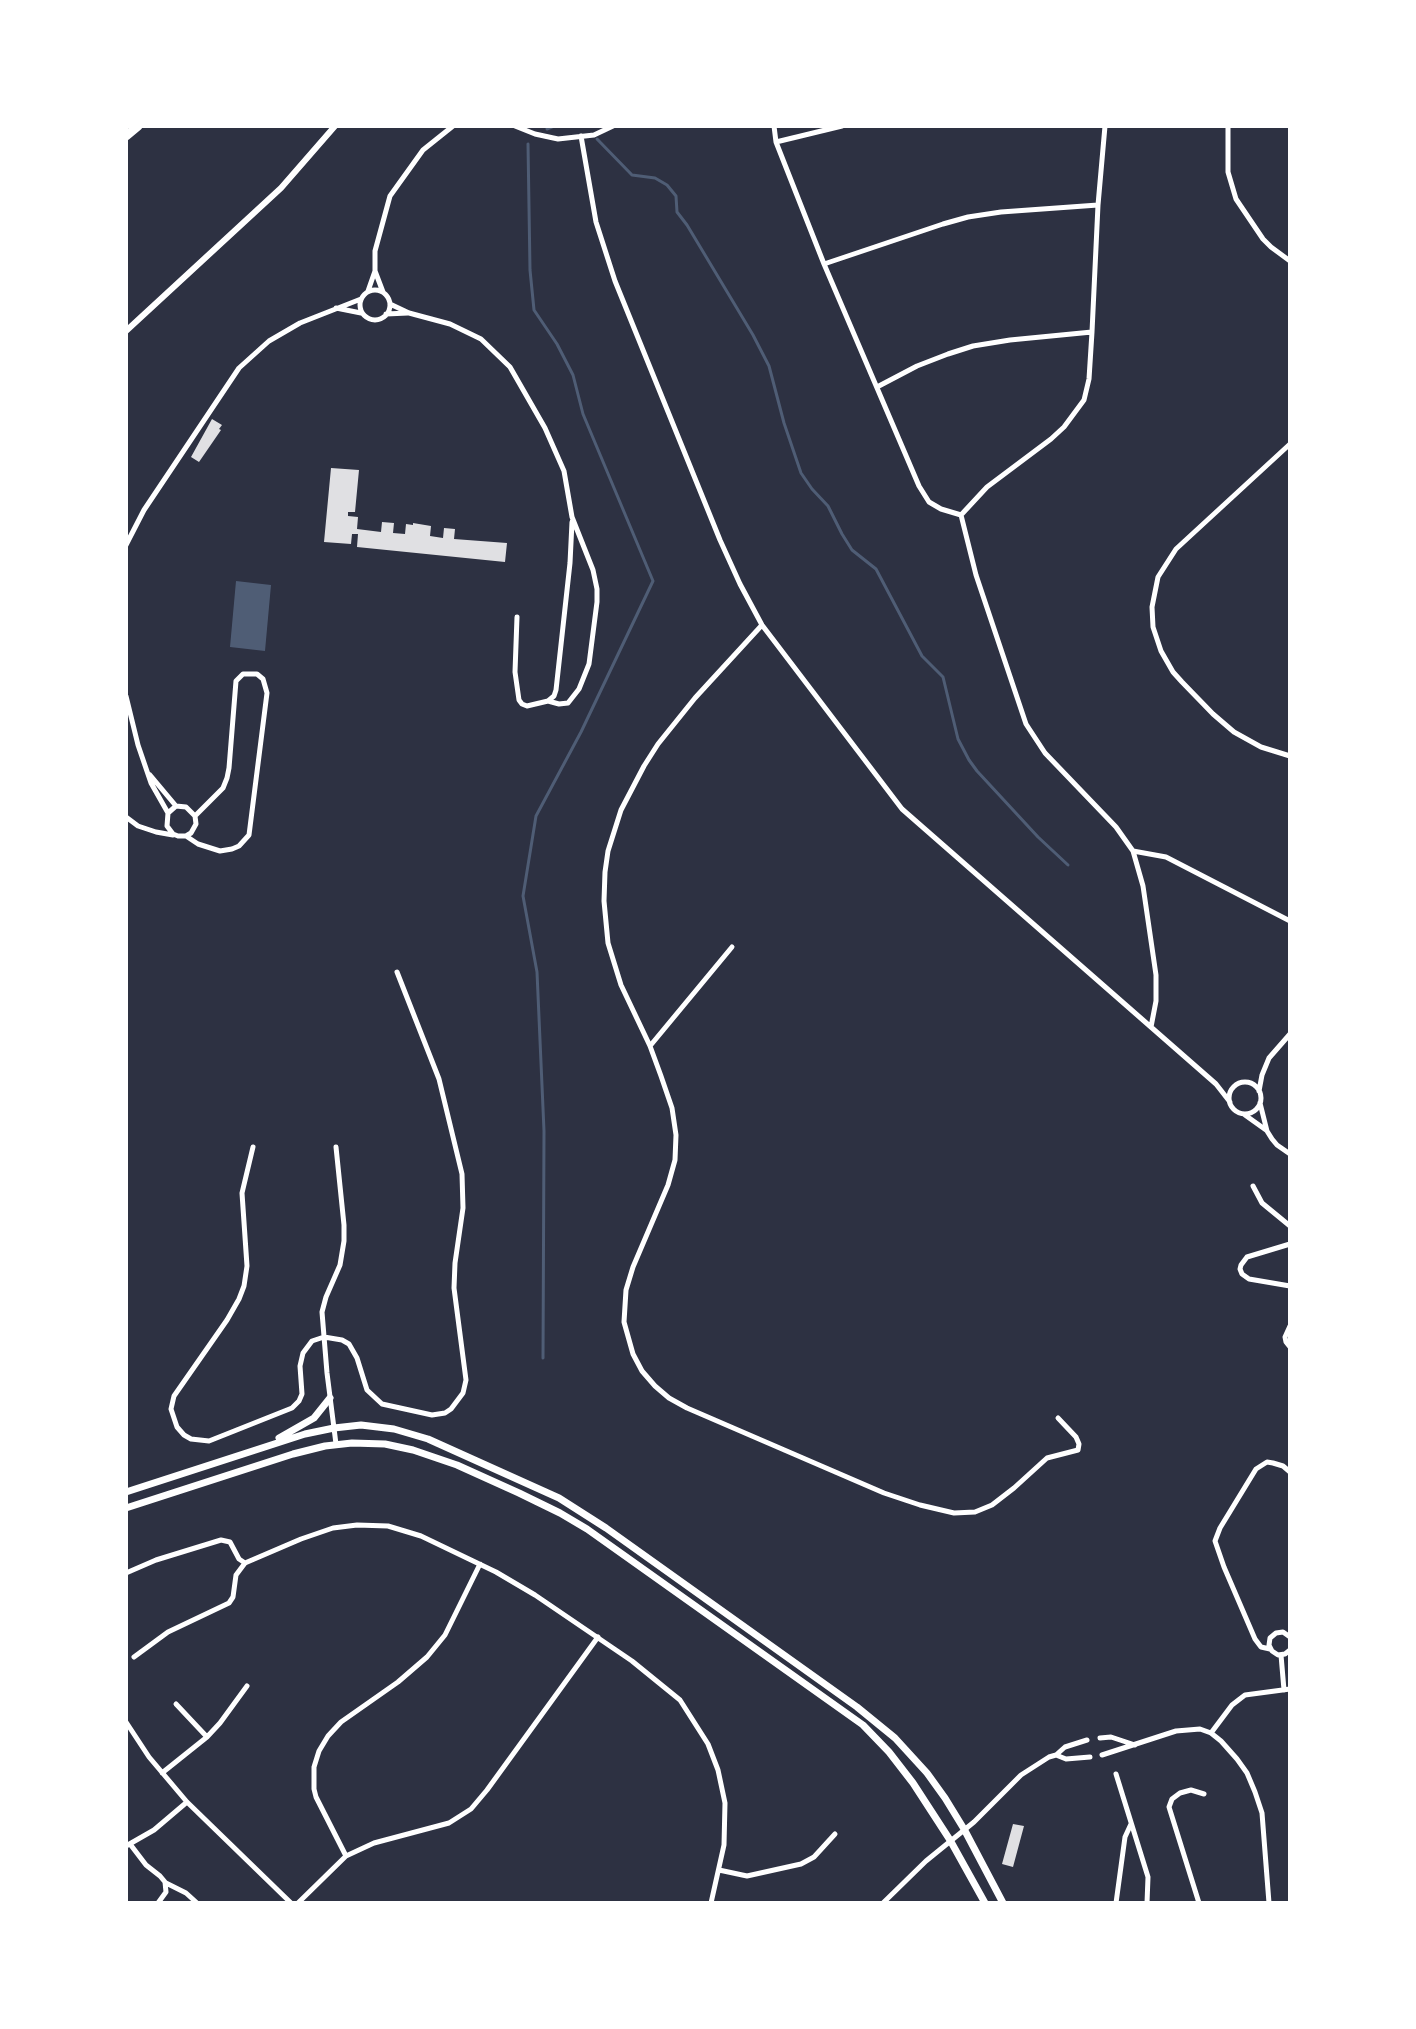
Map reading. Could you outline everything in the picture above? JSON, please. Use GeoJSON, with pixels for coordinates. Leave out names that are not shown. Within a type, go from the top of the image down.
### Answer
{"type":"FeatureCollection","features":[{"type":"Feature","properties":{"kind":"highway"},"geometry":{"type":"LineString","coordinates":[[126,136],[138,126]]}},
{"type":"Feature","properties":{"kind":"main road"},"geometry":{"type":"LineString","coordinates":[[259,1448],[305,1424],[319,1414],[330,1398]]}},
{"type":"Feature","properties":{"kind":"main road"},"geometry":{"type":"LineString","coordinates":[[126,1492],[305,1434],[361,1425],[394,1429],[428,1439],[577,1508],[884,1729],[927,1773],[964,1829],[1003,1903]]}},
{"type":"Feature","properties":{"kind":"main road"},"geometry":{"type":"LineString","coordinates":[[126,1508],[269,1461],[336,1444],[385,1444],[413,1450],[457,1465],[519,1493],[587,1529],[863,1725],[913,1783],[950,1840],[985,1903]]}},
{"type":"Feature","properties":{"kind":"street"},"geometry":{"type":"LineString","coordinates":[[126,331],[281,188],[335,126]]}},
{"type":"Feature","properties":{"kind":"street"},"geometry":{"type":"LineString","coordinates":[[126,545],[144,510],[239,368],[269,341],[300,323],[361,299],[367,292],[375,271],[375,251],[390,196],[423,150],[453,126]]}},
{"type":"Feature","properties":{"kind":"street"},"geometry":{"type":"LineString","coordinates":[[515,126],[558,139],[594,135],[613,126]]}},
{"type":"Feature","properties":{"kind":"street"},"geometry":{"type":"LineString","coordinates":[[774,126],[776,142],[824,264],[924,496],[935,506],[961,515]]}},
{"type":"Feature","properties":{"kind":"street"},"geometry":{"type":"LineString","coordinates":[[776,142],[842,126]]}},
{"type":"Feature","properties":{"kind":"street"},"geometry":{"type":"LineString","coordinates":[[961,515],[987,487],[1051,439],[1078,410],[1087,392],[1105,126]]}},
{"type":"Feature","properties":{"kind":"street"},"geometry":{"type":"LineString","coordinates":[[1228,126],[1228,172],[1236,199],[1263,239],[1290,261]]}},
{"type":"Feature","properties":{"kind":"street"},"geometry":{"type":"LineString","coordinates":[[581,136],[596,222],[615,281],[714,527],[762,625],[902,809],[1216,1084],[1234,1110],[1267,1131],[1277,1145],[1290,1154]]}},
{"type":"Feature","properties":{"kind":"street"},"geometry":{"type":"LineString","coordinates":[[824,264],[968,217],[1098,205]]}},
{"type":"Feature","properties":{"kind":"street"},"geometry":{"type":"LineString","coordinates":[[375,271],[390,304],[386,314]]}},
{"type":"Feature","properties":{"kind":"street"},"geometry":{"type":"LineString","coordinates":[[367,292],[383,292]]}},
{"type":"Feature","properties":{"kind":"street"},"geometry":{"type":"LineString","coordinates":[[361,299],[362,314]]}},
{"type":"Feature","properties":{"kind":"street"},"geometry":{"type":"LineString","coordinates":[[390,304],[481,339],[510,367],[545,428],[564,471],[572,517],[595,575],[597,602],[589,664],[584,678],[568,703],[548,701]]}},
{"type":"Feature","properties":{"kind":"street"},"geometry":{"type":"LineString","coordinates":[[336,308],[376,320],[386,314],[409,313]]}},
{"type":"Feature","properties":{"kind":"street"},"geometry":{"type":"LineString","coordinates":[[877,387],[927,362],[973,346],[1092,332]]}},
{"type":"Feature","properties":{"kind":"street"},"geometry":{"type":"LineString","coordinates":[[1290,444],[1176,549],[1158,577],[1152,607],[1153,627],[1161,651],[1182,682],[1234,732],[1261,747],[1290,756]]}},
{"type":"Feature","properties":{"kind":"street"},"geometry":{"type":"LineString","coordinates":[[961,515],[978,584],[1026,724],[1045,753],[1116,827],[1133,851],[1143,886],[1156,975],[1156,1001],[1151,1027]]}},
{"type":"Feature","properties":{"kind":"street"},"geometry":{"type":"LineString","coordinates":[[517,617],[515,672],[519,700],[527,706],[548,701],[556,690],[572,517]]}},
{"type":"Feature","properties":{"kind":"street"},"geometry":{"type":"LineString","coordinates":[[762,625],[695,698],[658,744],[621,810],[608,851],[604,901],[608,943],[621,985],[650,1046],[672,1108],[676,1135],[675,1160],[668,1185],[626,1290],[626,1332],[633,1354],[642,1371],[662,1393],[706,1417],[884,1493],[954,1513],[975,1512],[992,1505],[1047,1458],[1076,1452],[1079,1444],[1076,1437],[1058,1418]]}},
{"type":"Feature","properties":{"kind":"street"},"geometry":{"type":"LineString","coordinates":[[126,696],[138,745],[155,790],[168,813],[167,826],[173,834],[209,849],[224,851],[239,846],[251,831],[266,688],[260,676],[252,673],[239,675],[227,778],[219,793],[195,816]]}},
{"type":"Feature","properties":{"kind":"street"},"geometry":{"type":"LineString","coordinates":[[149,775],[176,806]]}},
{"type":"Feature","properties":{"kind":"street"},"geometry":{"type":"LineString","coordinates":[[189,809],[210,802]]}},
{"type":"Feature","properties":{"kind":"street"},"geometry":{"type":"LineString","coordinates":[[126,817],[138,826],[162,834],[182,836],[195,827],[195,816],[189,809],[176,806],[168,813]]}},
{"type":"Feature","properties":{"kind":"street"},"geometry":{"type":"LineString","coordinates":[[149,829],[167,826]]}},
{"type":"Feature","properties":{"kind":"street"},"geometry":{"type":"LineString","coordinates":[[1133,851],[1166,857],[1290,921]]}},
{"type":"Feature","properties":{"kind":"street"},"geometry":{"type":"LineString","coordinates":[[650,1046],[732,947]]}},
{"type":"Feature","properties":{"kind":"street"},"geometry":{"type":"LineString","coordinates":[[253,1147],[242,1193],[247,1266],[244,1286],[227,1320],[174,1396],[171,1409],[175,1424],[191,1439],[209,1441],[292,1408],[302,1394],[300,1366],[303,1353],[312,1341],[324,1337],[349,1344],[367,1390],[382,1404],[422,1414],[445,1413],[463,1393],[466,1380],[454,1288],[463,1199],[462,1174],[439,1079],[397,972]]}},
{"type":"Feature","properties":{"kind":"street"},"geometry":{"type":"LineString","coordinates":[[1267,1131],[1260,1103],[1262,1075],[1269,1058],[1290,1034]]}},
{"type":"Feature","properties":{"kind":"street"},"geometry":{"type":"LineString","coordinates":[[1230,1102],[1233,1088],[1262,1075]]}},
{"type":"Feature","properties":{"kind":"street"},"geometry":{"type":"LineString","coordinates":[[1246,1083],[1259,1091]]}},
{"type":"Feature","properties":{"kind":"street"},"geometry":{"type":"LineString","coordinates":[[1216,1084],[1233,1088]]}},
{"type":"Feature","properties":{"kind":"street"},"geometry":{"type":"LineString","coordinates":[[1243,1114],[1251,1113],[1260,1103]]}},
{"type":"Feature","properties":{"kind":"street"},"geometry":{"type":"LineString","coordinates":[[336,1147],[344,1241],[340,1265],[322,1309],[336,1444]]}},
{"type":"Feature","properties":{"kind":"street"},"geometry":{"type":"LineString","coordinates":[[1253,1186],[1262,1203],[1290,1226]]}},
{"type":"Feature","properties":{"kind":"street"},"geometry":{"type":"LineString","coordinates":[[1290,1244],[1247,1257],[1240,1269],[1249,1279],[1290,1286]]}},
{"type":"Feature","properties":{"kind":"street"},"geometry":{"type":"LineString","coordinates":[[1290,1326],[1285,1337],[1290,1347]]}},
{"type":"Feature","properties":{"kind":"street"},"geometry":{"type":"LineString","coordinates":[[1290,1472],[1283,1466],[1267,1462],[1256,1469],[1215,1541],[1255,1639],[1261,1647],[1281,1655],[1290,1650]]}},
{"type":"Feature","properties":{"kind":"street"},"geometry":{"type":"LineString","coordinates":[[134,1657],[168,1632],[229,1603],[233,1597],[236,1575],[245,1563],[324,1531],[365,1525],[388,1526],[444,1546],[535,1595],[632,1661],[680,1700],[708,1744],[718,1770],[725,1803],[724,1845],[711,1903]]}},
{"type":"Feature","properties":{"kind":"street"},"geometry":{"type":"LineString","coordinates":[[126,1573],[156,1560],[221,1540],[230,1542],[239,1559],[245,1563]]}},
{"type":"Feature","properties":{"kind":"street"},"geometry":{"type":"LineString","coordinates":[[346,1856],[316,1797],[314,1767],[319,1751],[335,1728],[405,1677],[437,1646],[480,1564]]}},
{"type":"Feature","properties":{"kind":"street"},"geometry":{"type":"LineString","coordinates":[[1270,1649],[1270,1638],[1276,1633],[1283,1632],[1290,1637]]}},
{"type":"Feature","properties":{"kind":"street"},"geometry":{"type":"LineString","coordinates":[[298,1903],[346,1856],[374,1843],[449,1823],[471,1809],[598,1637]]}},
{"type":"Feature","properties":{"kind":"street"},"geometry":{"type":"LineString","coordinates":[[1211,1733],[1232,1705],[1245,1695],[1287,1690],[1281,1655]]}},
{"type":"Feature","properties":{"kind":"street"},"geometry":{"type":"LineString","coordinates":[[162,1773],[207,1737],[247,1686]]}},
{"type":"Feature","properties":{"kind":"street"},"geometry":{"type":"LineString","coordinates":[[176,1704],[207,1737]]}},
{"type":"Feature","properties":{"kind":"street"},"geometry":{"type":"LineString","coordinates":[[126,1722],[149,1757],[187,1802],[291,1903]]}},
{"type":"Feature","properties":{"kind":"street"},"geometry":{"type":"LineString","coordinates":[[1102,1755],[1176,1731],[1200,1729],[1211,1733],[1237,1759],[1255,1792],[1264,1826],[1269,1903]]}},
{"type":"Feature","properties":{"kind":"street"},"geometry":{"type":"LineString","coordinates":[[1100,1738],[1111,1737],[1136,1745]]}},
{"type":"Feature","properties":{"kind":"street"},"geometry":{"type":"LineString","coordinates":[[883,1903],[950,1840],[974,1822],[1021,1775],[1065,1747],[1087,1740]]}},
{"type":"Feature","properties":{"kind":"street"},"geometry":{"type":"LineString","coordinates":[[1056,1755],[1066,1759],[1090,1757]]}},
{"type":"Feature","properties":{"kind":"street"},"geometry":{"type":"LineString","coordinates":[[1116,1774],[1148,1877],[1147,1903]]}},
{"type":"Feature","properties":{"kind":"street"},"geometry":{"type":"LineString","coordinates":[[1199,1903],[1169,1807],[1172,1799],[1180,1793],[1191,1790],[1204,1794]]}},
{"type":"Feature","properties":{"kind":"street"},"geometry":{"type":"LineString","coordinates":[[187,1802],[154,1830],[128,1845],[165,1882],[197,1903]]}},
{"type":"Feature","properties":{"kind":"street"},"geometry":{"type":"LineString","coordinates":[[1116,1903],[1125,1837],[1131,1824]]}},
{"type":"Feature","properties":{"kind":"street"},"geometry":{"type":"LineString","coordinates":[[719,1870],[747,1876],[801,1864],[814,1857],[835,1834]]}},
{"type":"Feature","properties":{"kind":"street"},"geometry":{"type":"LineString","coordinates":[[158,1903],[166,1892],[165,1882]]}},
{"type":"Feature","properties":{"kind":"water"},"geometry":{"type":"Polygon","coordinates":[[[236,581],[271,585],[265,651],[230,647],[236,581]]]}},
{"type":"Feature","properties":{"kind":"building"},"geometry":{"type":"Polygon","coordinates":[[[212,419],[222,425],[221,430],[199,462],[191,457],[212,419]]]}},
{"type":"Feature","properties":{"kind":"building"},"geometry":{"type":"Polygon","coordinates":[[[331,468],[359,470],[355,512],[348,512],[348,516],[358,517],[357,529],[381,532],[382,522],[394,523],[393,533],[405,534],[406,524],[413,523],[431,526],[430,536],[443,538],[444,528],[455,529],[454,539],[507,543],[505,562],[357,547],[358,534],[352,534],[351,544],[324,542],[331,468]]]}},
{"type":"Feature","properties":{"kind":"building"},"geometry":{"type":"Polygon","coordinates":[[[1013,1824],[1024,1826],[1013,1867],[1002,1864],[1013,1824]]]}},
{"type":"Feature","properties":{"kind":"waterway"},"geometry":{"type":"LineString","coordinates":[[547,129],[554,126]]}},
{"type":"Feature","properties":{"kind":"waterway"},"geometry":{"type":"LineString","coordinates":[[597,139],[632,175],[655,178],[667,185],[676,196],[677,212],[769,366],[801,473],[828,506],[852,550],[876,569],[922,656],[943,677],[958,739],[969,760],[1038,837],[1068,865]]}},
{"type":"Feature","properties":{"kind":"waterway"},"geometry":{"type":"LineString","coordinates":[[528,144],[530,270],[534,310],[573,375],[583,414],[653,581],[581,732],[536,816],[523,896],[537,972],[544,1131],[543,1358]]}}]}
